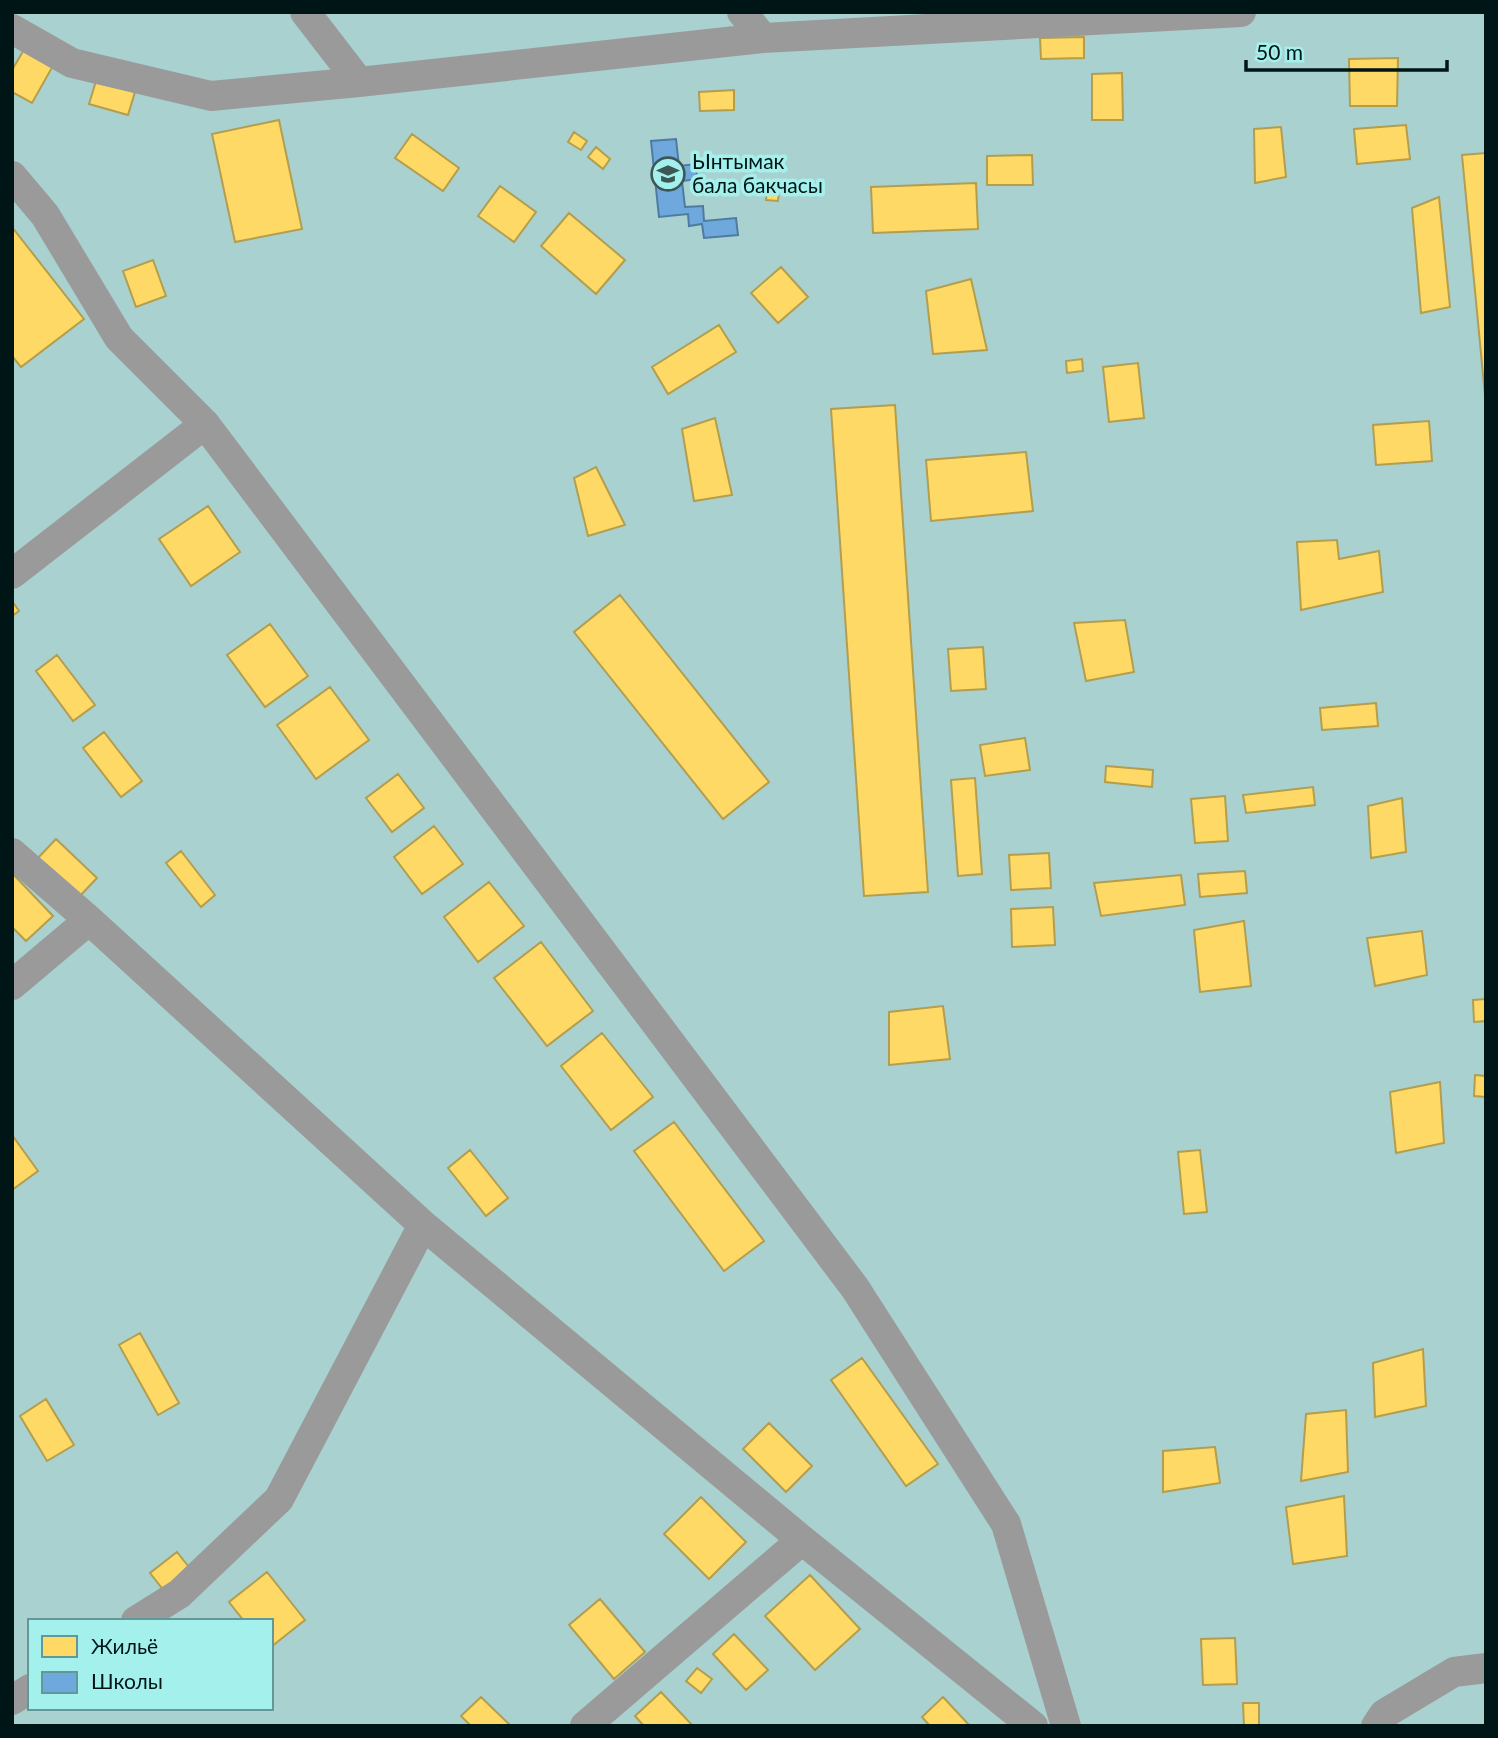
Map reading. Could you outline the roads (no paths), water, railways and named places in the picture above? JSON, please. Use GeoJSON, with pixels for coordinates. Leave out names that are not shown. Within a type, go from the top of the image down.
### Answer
{"type":"FeatureCollection","features":[{"type":"Feature","properties":{"kind":"street"},"geometry":{"type":"LineString","coordinates":[[305,12],[359,82]]}},
{"type":"Feature","properties":{"kind":"street"},"geometry":{"type":"LineString","coordinates":[[742,12],[762,38]]}},
{"type":"Feature","properties":{"kind":"street"},"geometry":{"type":"LineString","coordinates":[[12,29],[72,63],[211,96],[762,38],[1008,19],[1241,12]]}},
{"type":"Feature","properties":{"kind":"street"},"geometry":{"type":"LineString","coordinates":[[12,176],[46,215],[119,338],[205,424],[855,1288],[1006,1524],[1066,1726]]}},
{"type":"Feature","properties":{"kind":"street"},"geometry":{"type":"LineString","coordinates":[[12,574],[205,424]]}},
{"type":"Feature","properties":{"kind":"street"},"geometry":{"type":"LineString","coordinates":[[12,853],[423,1225],[802,1540],[1033,1726]]}},
{"type":"Feature","properties":{"kind":"street"},"geometry":{"type":"LineString","coordinates":[[12,985],[89,920]]}},
{"type":"Feature","properties":{"kind":"street"},"geometry":{"type":"LineString","coordinates":[[139,1619],[178,1594],[279,1499],[423,1225]]}},
{"type":"Feature","properties":{"kind":"street"},"geometry":{"type":"LineString","coordinates":[[585,1726],[802,1540]]}},
{"type":"Feature","properties":{"kind":"street"},"geometry":{"type":"LineString","coordinates":[[1377,1726],[1384,1714],[1454,1672],[1486,1668]]}},
{"type":"Feature","properties":{"kind":"street"},"geometry":{"type":"LineString","coordinates":[[12,1700],[28,1690]]}},
{"type":"Feature","properties":{"kind":"place","name":"Ынтымак бала бакчасы"},"geometry":{"type":"Point","coordinates":[668,174]}}]}
